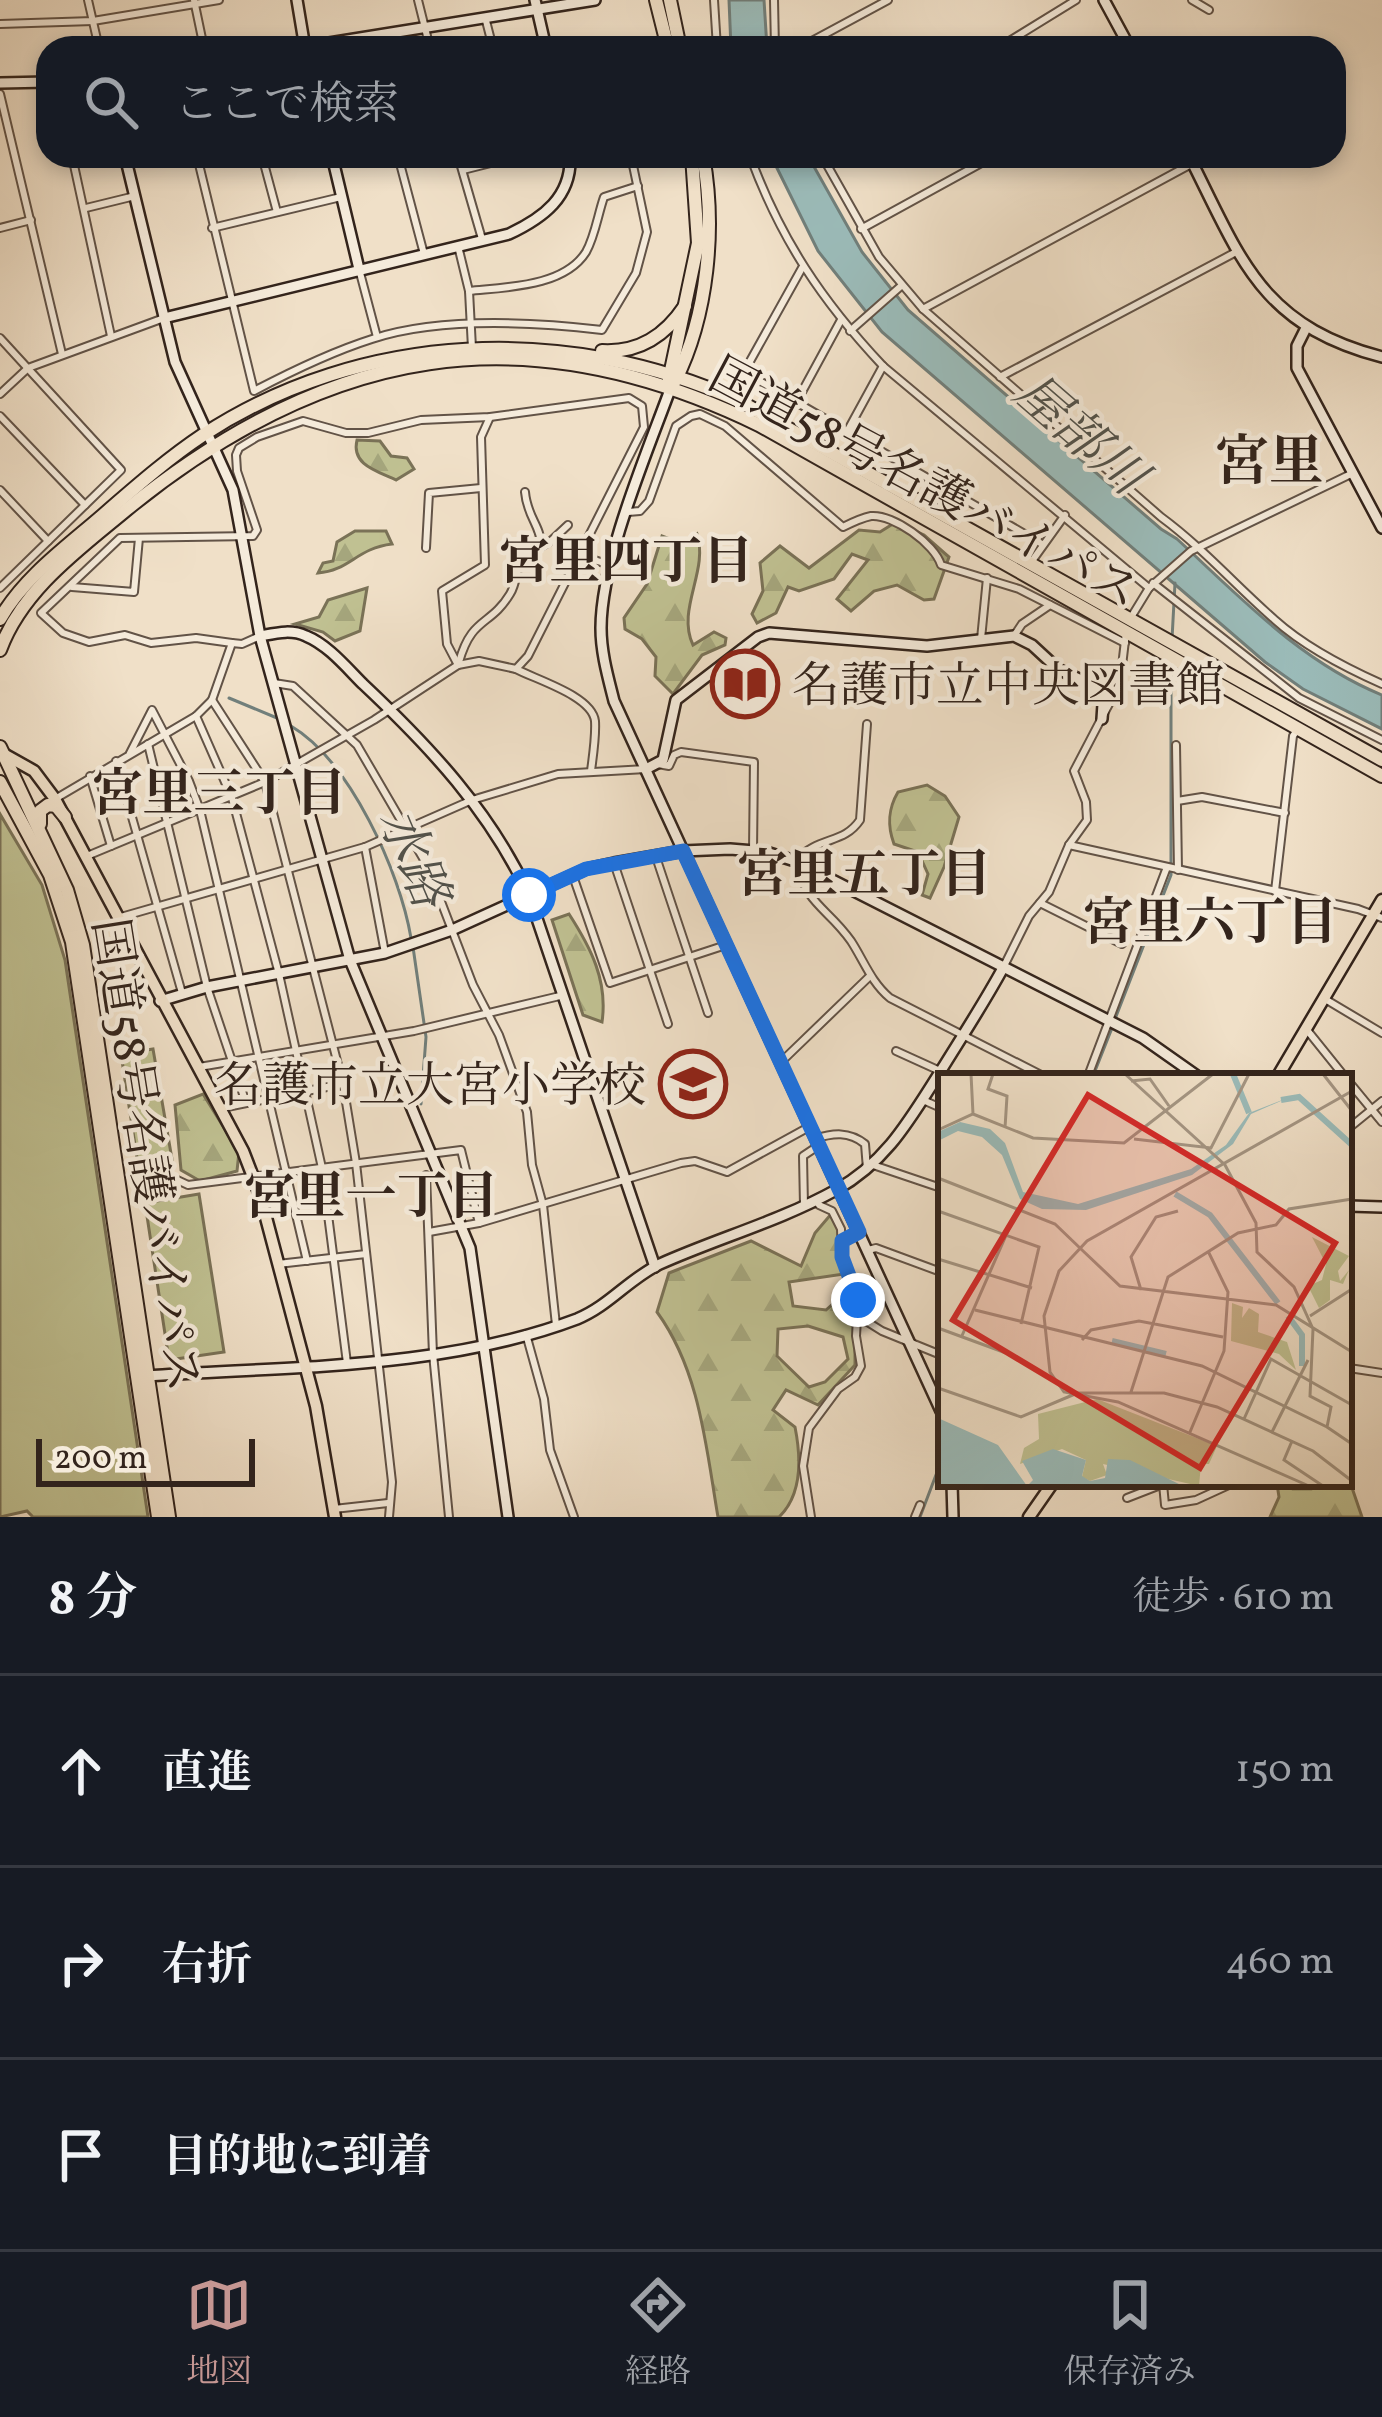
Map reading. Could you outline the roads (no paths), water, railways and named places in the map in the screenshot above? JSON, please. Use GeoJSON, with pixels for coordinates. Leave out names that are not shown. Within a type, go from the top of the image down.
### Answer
{"type":"FeatureCollection","features":[{"type":"Feature","properties":{"kind":"highway"},"geometry":{"type":"LineString","coordinates":[[656,0],[665,36]]}},
{"type":"Feature","properties":{"kind":"highway"},"geometry":{"type":"LineString","coordinates":[[670,0],[678,36]]}},
{"type":"Feature","properties":{"kind":"highway"},"geometry":{"type":"LineString","coordinates":[[672,379],[698,243],[693,168]]}},
{"type":"Feature","properties":{"kind":"highway"},"geometry":{"type":"LineString","coordinates":[[672,379],[698,308],[709,244],[705,168]]}},
{"type":"Feature","properties":{"kind":"highway"},"geometry":{"type":"LineString","coordinates":[[584,354],[621,351],[649,342],[667,330],[689,298]]}},
{"type":"Feature","properties":{"kind":"highway","name":"国道58号名護バイパス"},"geometry":{"type":"LineString","coordinates":[[0,619],[33,566],[152,472],[266,401],[350,369],[412,356],[537,349],[584,354],[672,379],[760,412],[1030,564],[1127,632],[1296,704],[1382,760]]}},
{"type":"Feature","properties":{"kind":"highway","name":"国道58号名護バイパス"},"geometry":{"type":"LineString","coordinates":[[0,650],[18,611],[52,574],[208,440],[318,392],[387,372],[497,358],[553,361],[672,379],[1382,776]]}},
{"type":"Feature","properties":{"kind":"highway","name":"国道58号名護バイパス"},"geometry":{"type":"LineString","coordinates":[[1,751],[76,917],[90,980],[158,1517]]}},
{"type":"Feature","properties":{"kind":"highway","name":"国道58号名護バイパス"},"geometry":{"type":"LineString","coordinates":[[0,782],[50,875],[72,942],[169,1517]]}},
{"type":"Feature","properties":{"kind":"highway"},"geometry":{"type":"LineString","coordinates":[[0,794],[14,810]]}},
{"type":"Feature","properties":{"kind":"highway"},"geometry":{"type":"LineString","coordinates":[[44,838],[42,808],[53,804],[65,817]]}},
{"type":"Feature","properties":{"kind":"main road"},"geometry":{"type":"LineString","coordinates":[[1,751],[34,771],[55,799],[255,1178],[325,1446],[335,1513]]}},
{"type":"Feature","properties":{"kind":"main road"},"geometry":{"type":"LineString","coordinates":[[1280,1073],[1322,997],[1378,916],[1382,900]]}},
{"type":"Feature","properties":{"kind":"main road"},"geometry":{"type":"LineString","coordinates":[[1029,1517],[1050,1487]]}},
{"type":"Feature","properties":{"kind":"street"},"geometry":{"type":"LineString","coordinates":[[88,0],[96,36]]}},
{"type":"Feature","properties":{"kind":"street"},"geometry":{"type":"LineString","coordinates":[[141,0],[144,13]]}},
{"type":"Feature","properties":{"kind":"street"},"geometry":{"type":"LineString","coordinates":[[0,24],[92,21],[219,0]]}},
{"type":"Feature","properties":{"kind":"street"},"geometry":{"type":"LineString","coordinates":[[297,0],[302,36]]}},
{"type":"Feature","properties":{"kind":"street"},"geometry":{"type":"LineString","coordinates":[[418,0],[427,36]]}},
{"type":"Feature","properties":{"kind":"street"},"geometry":{"type":"LineString","coordinates":[[380,36],[536,4],[595,0]]}},
{"type":"Feature","properties":{"kind":"street"},"geometry":{"type":"LineString","coordinates":[[714,0],[716,36]]}},
{"type":"Feature","properties":{"kind":"street"},"geometry":{"type":"LineString","coordinates":[[774,0],[776,36]]}},
{"type":"Feature","properties":{"kind":"street"},"geometry":{"type":"LineString","coordinates":[[821,36],[888,0]]}},
{"type":"Feature","properties":{"kind":"street"},"geometry":{"type":"LineString","coordinates":[[1018,36],[1076,0]]}},
{"type":"Feature","properties":{"kind":"street"},"geometry":{"type":"LineString","coordinates":[[1104,0],[1124,36]]}},
{"type":"Feature","properties":{"kind":"street"},"geometry":{"type":"LineString","coordinates":[[1192,0],[1209,10]]}},
{"type":"Feature","properties":{"kind":"street"},"geometry":{"type":"LineString","coordinates":[[194,3],[201,36]]}},
{"type":"Feature","properties":{"kind":"street"},"geometry":{"type":"LineString","coordinates":[[536,4],[543,36]]}},
{"type":"Feature","properties":{"kind":"street"},"geometry":{"type":"LineString","coordinates":[[485,17],[490,36]]}},
{"type":"Feature","properties":{"kind":"street"},"geometry":{"type":"LineString","coordinates":[[0,83],[36,82]]}},
{"type":"Feature","properties":{"kind":"street"},"geometry":{"type":"LineString","coordinates":[[0,94],[62,354]]}},
{"type":"Feature","properties":{"kind":"street"},"geometry":{"type":"LineString","coordinates":[[75,168],[110,336]]}},
{"type":"Feature","properties":{"kind":"street"},"geometry":{"type":"LineString","coordinates":[[128,168],[175,362],[233,490],[260,636],[350,960],[463,1226],[508,1517]]}},
{"type":"Feature","properties":{"kind":"street"},"geometry":{"type":"LineString","coordinates":[[199,168],[254,392],[308,363],[377,337],[470,326],[602,330],[643,254],[647,232],[634,168]]}},
{"type":"Feature","properties":{"kind":"street"},"geometry":{"type":"LineString","coordinates":[[265,168],[277,212]]}},
{"type":"Feature","properties":{"kind":"street"},"geometry":{"type":"LineString","coordinates":[[335,168],[377,337]]}},
{"type":"Feature","properties":{"kind":"street"},"geometry":{"type":"LineString","coordinates":[[401,168],[424,254]]}},
{"type":"Feature","properties":{"kind":"street"},"geometry":{"type":"LineString","coordinates":[[470,168],[462,170],[482,240]]}},
{"type":"Feature","properties":{"kind":"street"},"geometry":{"type":"LineString","coordinates":[[0,394],[28,368],[164,318],[509,233],[551,210],[563,192],[568,168]]}},
{"type":"Feature","properties":{"kind":"street"},"geometry":{"type":"LineString","coordinates":[[756,168],[802,268],[884,367],[1027,488],[1154,583],[1296,704],[1382,740]]}},
{"type":"Feature","properties":{"kind":"street"},"geometry":{"type":"LineString","coordinates":[[828,168],[900,288],[1200,546],[1277,623],[1382,684]]}},
{"type":"Feature","properties":{"kind":"street"},"geometry":{"type":"LineString","coordinates":[[861,229],[972,168]]}},
{"type":"Feature","properties":{"kind":"street"},"geometry":{"type":"LineString","coordinates":[[923,309],[1177,168]]}},
{"type":"Feature","properties":{"kind":"street"},"geometry":{"type":"LineString","coordinates":[[1195,168],[1264,293],[1306,328],[1382,357]]}},
{"type":"Feature","properties":{"kind":"street"},"geometry":{"type":"LineString","coordinates":[[470,291],[528,284],[565,270],[589,246],[604,197],[638,186]]}},
{"type":"Feature","properties":{"kind":"street"},"geometry":{"type":"LineString","coordinates":[[84,208],[134,196]]}},
{"type":"Feature","properties":{"kind":"street"},"geometry":{"type":"LineString","coordinates":[[212,228],[341,197]]}},
{"type":"Feature","properties":{"kind":"street"},"geometry":{"type":"LineString","coordinates":[[0,228],[31,220]]}},
{"type":"Feature","properties":{"kind":"street"},"geometry":{"type":"LineString","coordinates":[[458,245],[470,291],[472,350]]}},
{"type":"Feature","properties":{"kind":"street"},"geometry":{"type":"LineString","coordinates":[[1000,377],[1238,251]]}},
{"type":"Feature","properties":{"kind":"street"},"geometry":{"type":"LineString","coordinates":[[802,268],[744,372],[1042,544]]}},
{"type":"Feature","properties":{"kind":"street"},"geometry":{"type":"LineString","coordinates":[[850,331],[900,288]]}},
{"type":"Feature","properties":{"kind":"street"},"geometry":{"type":"LineString","coordinates":[[797,401],[841,320]]}},
{"type":"Feature","properties":{"kind":"street"},"geometry":{"type":"LineString","coordinates":[[1306,328],[1297,346],[1297,368],[1382,528]]}},
{"type":"Feature","properties":{"kind":"street"},"geometry":{"type":"LineString","coordinates":[[0,338],[121,470],[48,542],[33,566],[0,588]]}},
{"type":"Feature","properties":{"kind":"street"},"geometry":{"type":"LineString","coordinates":[[848,430],[884,367]]}},
{"type":"Feature","properties":{"kind":"street"},"geometry":{"type":"LineString","coordinates":[[672,379],[611,565],[602,616],[605,664],[614,701],[938,1404]]}},
{"type":"Feature","properties":{"kind":"street"},"geometry":{"type":"LineString","coordinates":[[516,669],[528,656],[624,468],[646,418],[636,400],[422,420],[368,433],[346,434],[303,421],[257,437],[236,455],[256,530],[253,536],[120,538],[41,613],[63,633],[89,642],[124,634],[151,643],[196,638],[242,644],[287,632],[308,637],[390,710],[472,800],[503,843],[529,895],[655,1267]]}},
{"type":"Feature","properties":{"kind":"street"},"geometry":{"type":"LineString","coordinates":[[628,512],[640,512],[649,502],[661,460],[682,419],[700,414],[744,442],[843,527],[882,517],[929,542],[941,565],[1127,632]]}},
{"type":"Feature","properties":{"kind":"street"},"geometry":{"type":"LineString","coordinates":[[0,416],[86,506]]}},
{"type":"Feature","properties":{"kind":"street"},"geometry":{"type":"LineString","coordinates":[[458,665],[447,644],[442,591],[485,565],[481,437],[490,417]]}},
{"type":"Feature","properties":{"kind":"street"},"geometry":{"type":"LineString","coordinates":[[744,442],[759,425]]}},
{"type":"Feature","properties":{"kind":"street"},"geometry":{"type":"LineString","coordinates":[[624,468],[640,476]]}},
{"type":"Feature","properties":{"kind":"street"},"geometry":{"type":"LineString","coordinates":[[896,1051],[940,1071],[1040,903],[1088,813],[1074,771],[1076,764],[1120,683],[1127,632],[1154,583],[1191,551],[1353,472]]}},
{"type":"Feature","properties":{"kind":"street"},"geometry":{"type":"LineString","coordinates":[[426,548],[429,493],[481,488]]}},
{"type":"Feature","properties":{"kind":"street"},"geometry":{"type":"LineString","coordinates":[[0,490],[48,542]]}},
{"type":"Feature","properties":{"kind":"street"},"geometry":{"type":"LineString","coordinates":[[526,492],[526,508],[540,532],[541,545]]}},
{"type":"Feature","properties":{"kind":"street"},"geometry":{"type":"LineString","coordinates":[[1030,564],[1065,515]]}},
{"type":"Feature","properties":{"kind":"street"},"geometry":{"type":"LineString","coordinates":[[458,665],[470,631],[506,600],[518,564],[568,526]]}},
{"type":"Feature","properties":{"kind":"street"},"geometry":{"type":"LineString","coordinates":[[70,586],[134,592],[139,538]]}},
{"type":"Feature","properties":{"kind":"street"},"geometry":{"type":"LineString","coordinates":[[579,555],[611,565]]}},
{"type":"Feature","properties":{"kind":"street"},"geometry":{"type":"LineString","coordinates":[[0,569],[9,579]]}},
{"type":"Feature","properties":{"kind":"street"},"geometry":{"type":"LineString","coordinates":[[981,639],[987,578]]}},
{"type":"Feature","properties":{"kind":"street"},"geometry":{"type":"LineString","coordinates":[[1014,637],[1022,624],[1050,605]]}},
{"type":"Feature","properties":{"kind":"street"},"geometry":{"type":"LineString","coordinates":[[658,764],[667,750],[676,700],[763,635],[927,646],[1014,637],[1032,645],[1058,669],[1094,686],[1103,704],[1102,719]]}},
{"type":"Feature","properties":{"kind":"street"},"geometry":{"type":"LineString","coordinates":[[55,799],[196,716],[212,700],[232,643]]}},
{"type":"Feature","properties":{"kind":"street"},"geometry":{"type":"LineString","coordinates":[[87,856],[265,782],[458,665],[479,661],[516,669],[570,693],[589,708],[595,721],[591,771]]}},
{"type":"Feature","properties":{"kind":"street"},"geometry":{"type":"LineString","coordinates":[[274,683],[293,686],[356,745],[427,865],[527,1112],[556,1325]]}},
{"type":"Feature","properties":{"kind":"street"},"geometry":{"type":"LineString","coordinates":[[212,700],[265,782],[343,1084],[392,1482],[389,1517]]}},
{"type":"Feature","properties":{"kind":"street"},"geometry":{"type":"LineString","coordinates":[[130,753],[152,710],[200,810],[307,1261]]}},
{"type":"Feature","properties":{"kind":"street"},"geometry":{"type":"LineString","coordinates":[[196,716],[232,798],[305,1090],[322,1168],[346,1363]]}},
{"type":"Feature","properties":{"kind":"street"},"geometry":{"type":"LineString","coordinates":[[795,861],[815,841],[845,836],[860,820],[867,724]]}},
{"type":"Feature","properties":{"kind":"street"},"geometry":{"type":"LineString","coordinates":[[1275,891],[1293,736],[1298,730]]}},
{"type":"Feature","properties":{"kind":"street"},"geometry":{"type":"LineString","coordinates":[[148,744],[207,987],[246,1103]]}},
{"type":"Feature","properties":{"kind":"street"},"geometry":{"type":"LineString","coordinates":[[1176,745],[1178,870]]}},
{"type":"Feature","properties":{"kind":"street"},"geometry":{"type":"LineString","coordinates":[[117,918],[365,848],[472,800],[558,774],[669,766],[681,752],[754,761],[753,851]]}},
{"type":"Feature","properties":{"kind":"street"},"geometry":{"type":"LineString","coordinates":[[116,761],[182,993]]}},
{"type":"Feature","properties":{"kind":"street"},"geometry":{"type":"LineString","coordinates":[[90,776],[110,846]]}},
{"type":"Feature","properties":{"kind":"street"},"geometry":{"type":"LineString","coordinates":[[1177,802],[1202,797],[1285,813]]}},
{"type":"Feature","properties":{"kind":"street"},"geometry":{"type":"LineString","coordinates":[[1069,844],[1378,916]]}},
{"type":"Feature","properties":{"kind":"street"},"geometry":{"type":"LineString","coordinates":[[365,848],[385,953]]}},
{"type":"Feature","properties":{"kind":"street"},"geometry":{"type":"LineString","coordinates":[[160,1001],[207,987],[385,953],[614,862],[683,851],[753,851],[795,861],[1112,1021],[1196,1073]]}},
{"type":"Feature","properties":{"kind":"street"},"geometry":{"type":"LineString","coordinates":[[656,855],[708,1013]]}},
{"type":"Feature","properties":{"kind":"street"},"geometry":{"type":"LineString","coordinates":[[795,861],[805,892],[837,923],[879,988],[909,1011],[1037,1073]]}},
{"type":"Feature","properties":{"kind":"street"},"geometry":{"type":"LineString","coordinates":[[614,862],[668,1024]]}},
{"type":"Feature","properties":{"kind":"street"},"geometry":{"type":"LineString","coordinates":[[1089,1073],[1167,867]]}},
{"type":"Feature","properties":{"kind":"street"},"geometry":{"type":"LineString","coordinates":[[573,876],[610,983],[726,945]]}},
{"type":"Feature","properties":{"kind":"street"},"geometry":{"type":"LineString","coordinates":[[1040,903],[1122,944]]}},
{"type":"Feature","properties":{"kind":"street"},"geometry":{"type":"LineString","coordinates":[[780,1064],[870,976]]}},
{"type":"Feature","properties":{"kind":"street"},"geometry":{"type":"LineString","coordinates":[[199,1067],[489,1016],[564,995]]}},
{"type":"Feature","properties":{"kind":"street"},"geometry":{"type":"LineString","coordinates":[[1322,997],[1382,1033]]}},
{"type":"Feature","properties":{"kind":"street"},"geometry":{"type":"LineString","coordinates":[[1305,1027],[1342,1073]]}},
{"type":"Feature","properties":{"kind":"street"},"geometry":{"type":"LineString","coordinates":[[143,1376],[434,1354],[556,1325],[598,1309],[655,1267],[838,1189],[897,1140],[938,1074]]}},
{"type":"Feature","properties":{"kind":"street"},"geometry":{"type":"LineString","coordinates":[[222,1108],[343,1084]]}},
{"type":"Feature","properties":{"kind":"street"},"geometry":{"type":"LineString","coordinates":[[1352,1085],[1382,1122]]}},
{"type":"Feature","properties":{"kind":"street"},"geometry":{"type":"LineString","coordinates":[[923,1100],[938,1107]]}},
{"type":"Feature","properties":{"kind":"street"},"geometry":{"type":"LineString","coordinates":[[1352,1126],[1382,1101]]}},
{"type":"Feature","properties":{"kind":"street"},"geometry":{"type":"LineString","coordinates":[[429,1232],[479,1223],[695,1161],[728,1172],[808,1127]]}},
{"type":"Feature","properties":{"kind":"street"},"geometry":{"type":"LineString","coordinates":[[804,1205],[803,1156],[816,1143],[841,1134],[861,1140],[870,1167]]}},
{"type":"Feature","properties":{"kind":"street"},"geometry":{"type":"LineString","coordinates":[[173,1178],[188,1185],[461,1150],[479,1223]]}},
{"type":"Feature","properties":{"kind":"street"},"geometry":{"type":"LineString","coordinates":[[870,1167],[938,1187]]}},
{"type":"Feature","properties":{"kind":"street"},"geometry":{"type":"LineString","coordinates":[[426,1175],[448,1517]]}},
{"type":"Feature","properties":{"kind":"street"},"geometry":{"type":"LineString","coordinates":[[811,1517],[804,1444],[820,1409],[861,1366],[856,1336],[858,1300],[832,1211],[816,1200]]}},
{"type":"Feature","properties":{"kind":"street"},"geometry":{"type":"LineString","coordinates":[[1352,1206],[1382,1207]]}},
{"type":"Feature","properties":{"kind":"street"},"geometry":{"type":"LineString","coordinates":[[842,1241],[859,1232]]}},
{"type":"Feature","properties":{"kind":"street"},"geometry":{"type":"LineString","coordinates":[[868,1250],[876,1248],[938,1271]]}},
{"type":"Feature","properties":{"kind":"street"},"geometry":{"type":"LineString","coordinates":[[278,1264],[366,1254]]}},
{"type":"Feature","properties":{"kind":"street"},"geometry":{"type":"LineString","coordinates":[[858,1316],[938,1354]]}},
{"type":"Feature","properties":{"kind":"street"},"geometry":{"type":"LineString","coordinates":[[526,1334],[544,1400],[550,1450],[574,1517]]}},
{"type":"Feature","properties":{"kind":"street"},"geometry":{"type":"LineString","coordinates":[[1352,1368],[1382,1373]]}},
{"type":"Feature","properties":{"kind":"street"},"geometry":{"type":"LineString","coordinates":[[952,1487],[953,1517]]}},
{"type":"Feature","properties":{"kind":"street"},"geometry":{"type":"LineString","coordinates":[[1127,1498],[1155,1487]]}},
{"type":"Feature","properties":{"kind":"street"},"geometry":{"type":"LineString","coordinates":[[1163,1487],[1165,1505],[1196,1500],[1224,1487]]}},
{"type":"Feature","properties":{"kind":"street"},"geometry":{"type":"LineString","coordinates":[[335,1513],[388,1503]]}},
{"type":"Feature","properties":{"kind":"street"},"geometry":{"type":"LineString","coordinates":[[915,1517],[920,1505]]}},
{"type":"Feature","properties":{"kind":"water"},"geometry":{"type":"Polygon","coordinates":[[[729,0],[764,0],[766,36],[730,36],[729,0]]]}},
{"type":"Feature","properties":{"kind":"water"},"geometry":{"type":"Polygon","coordinates":[[[777,168],[815,168],[862,252],[908,310],[1273,626],[1325,665],[1382,695],[1382,729],[1303,689],[1265,662],[882,332],[818,251],[777,168]]]}},
{"type":"Feature","properties":{"kind":"waterway"},"geometry":{"type":"LineString","coordinates":[[1172,639],[1175,583]]}},
{"type":"Feature","properties":{"kind":"waterway"},"geometry":{"type":"LineString","coordinates":[[1115,1019],[1171,875],[1171,661]]}},
{"type":"Feature","properties":{"kind":"waterway","name":"水路"},"geometry":{"type":"LineString","coordinates":[[229,698],[277,718]]}},
{"type":"Feature","properties":{"kind":"waterway","name":"水路"},"geometry":{"type":"LineString","coordinates":[[291,726],[333,765],[369,820],[396,882],[411,938]]}},
{"type":"Feature","properties":{"kind":"waterway","name":"水路"},"geometry":{"type":"LineString","coordinates":[[413,947],[426,1037],[421,1104]]}},
{"type":"Feature","properties":{"kind":"waterway"},"geometry":{"type":"LineString","coordinates":[[1094,1073],[1112,1028]]}},
{"type":"Feature","properties":{"kind":"waterway"},"geometry":{"type":"LineString","coordinates":[[920,1517],[938,1470]]}},
{"type":"Feature","properties":{"kind":"place","name":"名護市立中央図書館"},"geometry":{"type":"Point","coordinates":[745,684]}},
{"type":"Feature","properties":{"kind":"place","name":"名護市立大宮小学校"},"geometry":{"type":"Point","coordinates":[693,1084]}},
{"type":"Feature","properties":{"kind":"district","name":"宮里"},"geometry":{"type":"Point","coordinates":[1269,460]}},
{"type":"Feature","properties":{"kind":"district","name":"宮里四丁目"},"geometry":{"type":"Point","coordinates":[626,560]}},
{"type":"Feature","properties":{"kind":"district","name":"宮里三丁目"},"geometry":{"type":"Point","coordinates":[219,792]}},
{"type":"Feature","properties":{"kind":"district","name":"宮里五丁目"},"geometry":{"type":"Point","coordinates":[864,873]}},
{"type":"Feature","properties":{"kind":"district","name":"宮里六丁目"},"geometry":{"type":"Point","coordinates":[1210,921]}},
{"type":"Feature","properties":{"kind":"district","name":"宮里一丁目"},"geometry":{"type":"Point","coordinates":[371,1195]}},
{"type":"Feature","properties":{"kind":"water label","name":"屋部川"},"geometry":{"type":"Point","coordinates":[1081,433]}}]}
